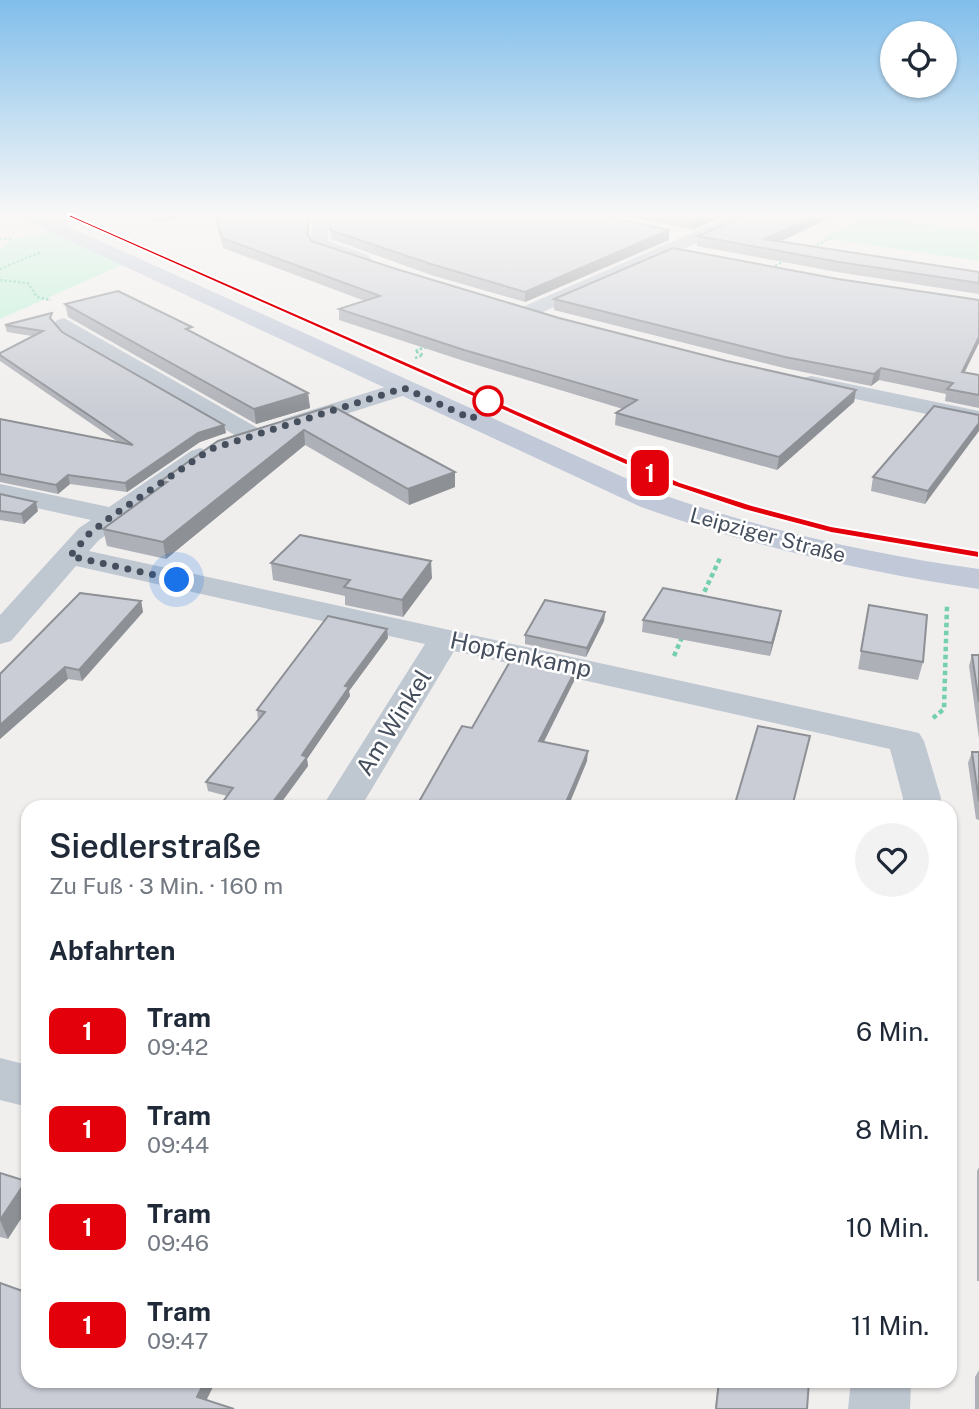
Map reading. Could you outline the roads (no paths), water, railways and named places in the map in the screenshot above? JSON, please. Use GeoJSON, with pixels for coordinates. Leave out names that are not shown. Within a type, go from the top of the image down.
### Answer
{"type":"FeatureCollection","features":[{"type":"Feature","properties":{"kind":"street","name":"Leipziger Straße"},"geometry":{"type":"LineString","coordinates":[[174,282],[599,478],[689,515],[833,555],[979,579]]}},
{"type":"Feature","properties":{"kind":"street"},"geometry":{"type":"LineString","coordinates":[[553,319],[517,309],[577,282]]}},
{"type":"Feature","properties":{"kind":"street"},"geometry":{"type":"LineString","coordinates":[[64,324],[72,333],[254,436]]}},
{"type":"Feature","properties":{"kind":"street"},"geometry":{"type":"LineString","coordinates":[[792,379],[979,418]]}},
{"type":"Feature","properties":{"kind":"street"},"geometry":{"type":"LineString","coordinates":[[0,634],[89,534],[211,449],[404,388]]}},
{"type":"Feature","properties":{"kind":"street"},"geometry":{"type":"LineString","coordinates":[[0,492],[112,516]]}},
{"type":"Feature","properties":{"kind":"street","name":"Hopfenkamp"},"geometry":{"type":"LineString","coordinates":[[70,556],[906,741],[922,800]]}},
{"type":"Feature","properties":{"kind":"street","name":"Am Winkel"},"geometry":{"type":"LineString","coordinates":[[345,800],[445,638]]}},
{"type":"Feature","properties":{"kind":"street"},"geometry":{"type":"LineString","coordinates":[[0,1079],[21,1084]]}},
{"type":"Feature","properties":{"kind":"street"},"geometry":{"type":"LineString","coordinates":[[879,1409],[880,1388]]}},
{"type":"Feature","properties":{"kind":"tram line"},"geometry":{"type":"LineString","coordinates":[[220,282],[677,484],[751,507],[827,526],[902,542],[979,554]]}},
{"type":"Feature","properties":{"kind":"tram line","name":"1"},"geometry":{"type":"LineString","coordinates":[[220,282],[677,484],[748,508],[831,529],[913,545],[979,554]]}}]}
